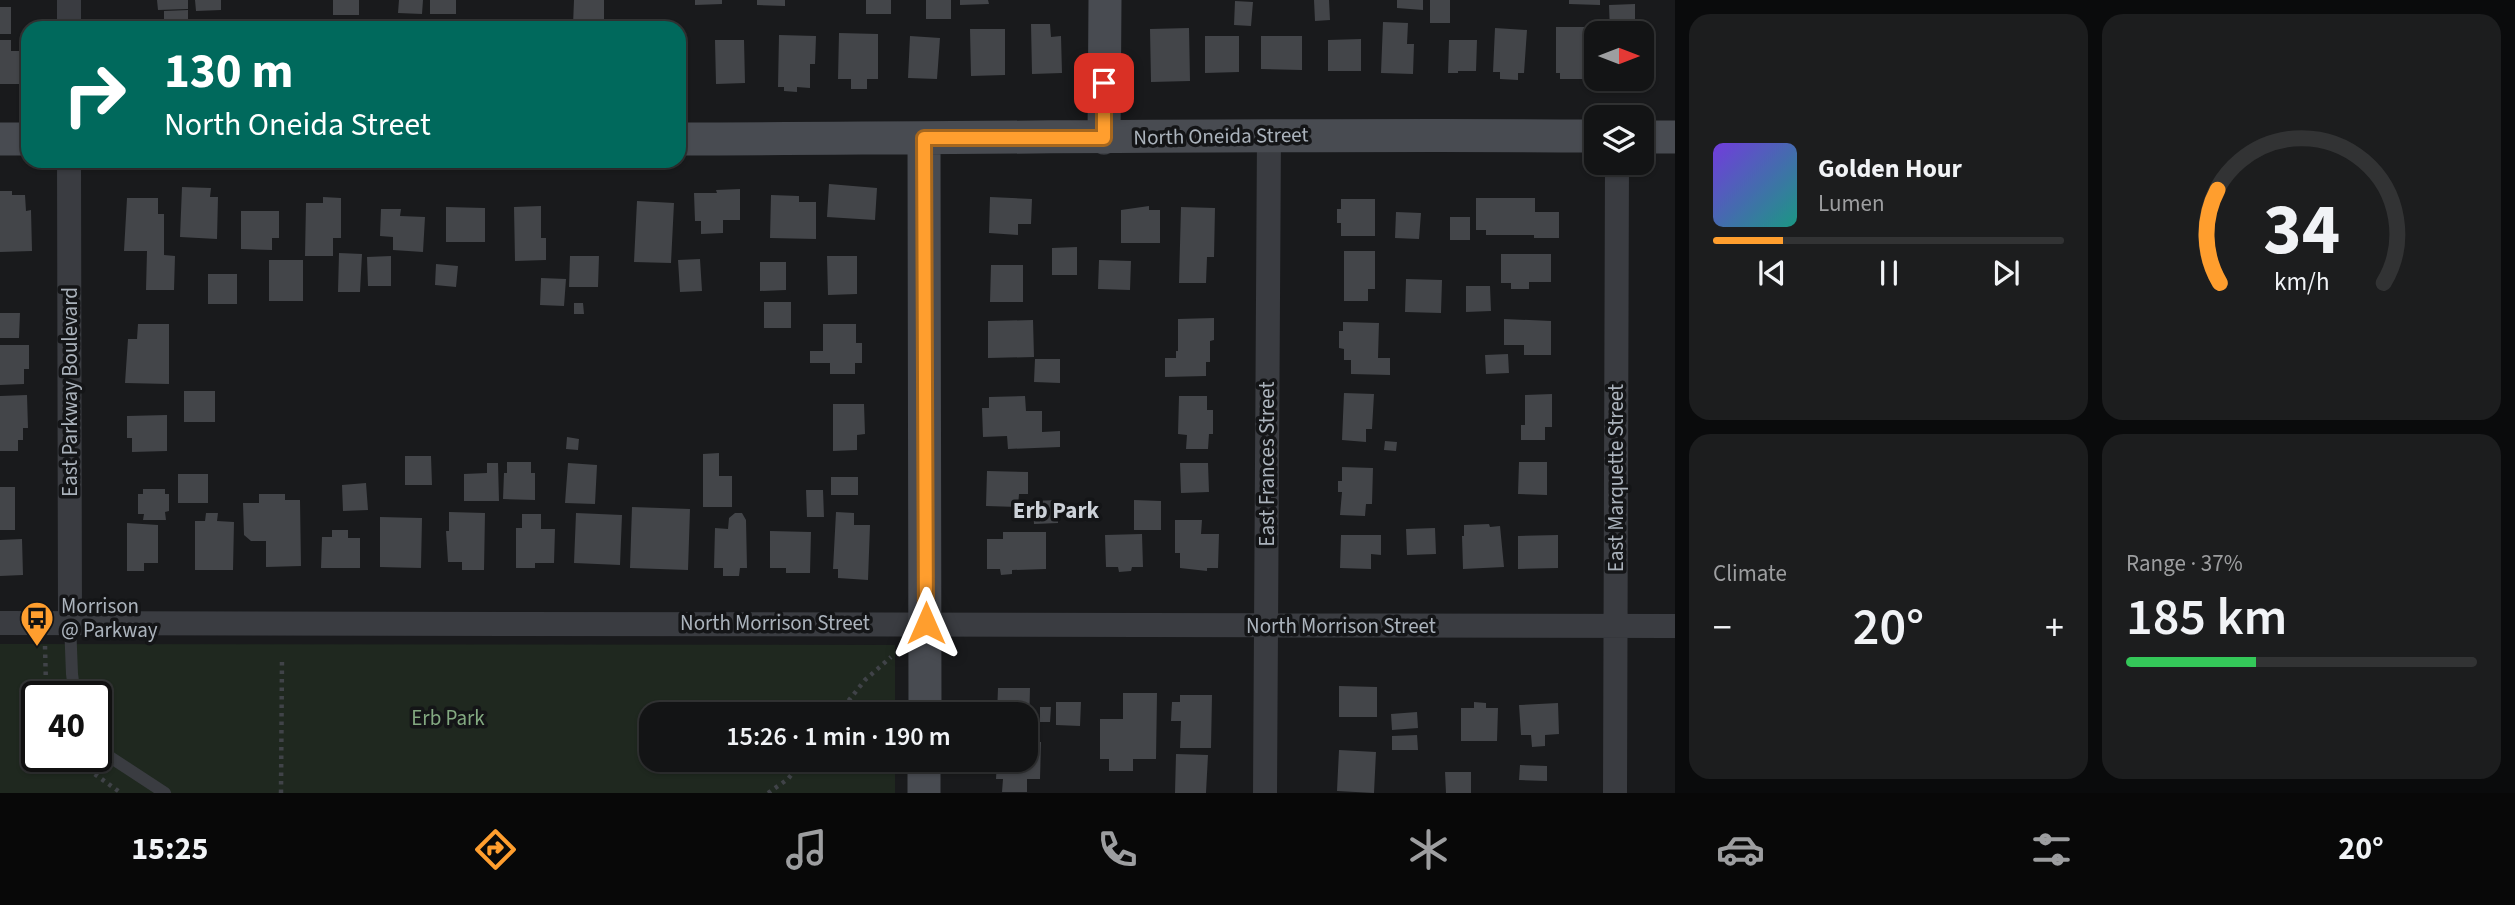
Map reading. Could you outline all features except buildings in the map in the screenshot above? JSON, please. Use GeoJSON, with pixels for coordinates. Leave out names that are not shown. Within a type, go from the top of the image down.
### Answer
{"type":"FeatureCollection","features":[{"type":"Feature","properties":{"kind":"main road"},"geometry":{"type":"LineString","coordinates":[[1104,138],[1105,0]]}},
{"type":"Feature","properties":{"kind":"main road","name":"North Oneida Street"},"geometry":{"type":"LineString","coordinates":[[686,139],[1584,136]]}},
{"type":"Feature","properties":{"kind":"main road"},"geometry":{"type":"LineString","coordinates":[[1654,137],[1675,137]]}},
{"type":"Feature","properties":{"kind":"main road"},"geometry":{"type":"LineString","coordinates":[[924,138],[925,702]]}},
{"type":"Feature","properties":{"kind":"main road"},"geometry":{"type":"LineString","coordinates":[[0,139],[21,139]]}},
{"type":"Feature","properties":{"kind":"main road"},"geometry":{"type":"LineString","coordinates":[[924,772],[924,793]]}},
{"type":"Feature","properties":{"kind":"street"},"geometry":{"type":"LineString","coordinates":[[69,0],[69,21]]}},
{"type":"Feature","properties":{"kind":"street","name":"East Frances Street"},"geometry":{"type":"LineString","coordinates":[[1265,793],[1269,135]]}},
{"type":"Feature","properties":{"kind":"street","name":"East Parkway Boulevard"},"geometry":{"type":"LineString","coordinates":[[69,168],[70,623]]}},
{"type":"Feature","properties":{"kind":"street","name":"East Marquette Street"},"geometry":{"type":"LineString","coordinates":[[1615,793],[1617,175]]}},
{"type":"Feature","properties":{"kind":"street","name":"North Morrison Street"},"geometry":{"type":"LineString","coordinates":[[0,623],[1675,626]]}},
{"type":"Feature","properties":{"kind":"lane"},"geometry":{"type":"LineString","coordinates":[[70,623],[73,681]]}},
{"type":"Feature","properties":{"kind":"lane"},"geometry":{"type":"LineString","coordinates":[[112,756],[165,793]]}},
{"type":"Feature","properties":{"kind":"path"},"geometry":{"type":"LineString","coordinates":[[44,657],[46,681]]}},
{"type":"Feature","properties":{"kind":"path"},"geometry":{"type":"LineString","coordinates":[[281,793],[282,657]]}},
{"type":"Feature","properties":{"kind":"path"},"geometry":{"type":"LineString","coordinates":[[847,702],[864,680],[891,657]]}},
{"type":"Feature","properties":{"kind":"path"},"geometry":{"type":"LineString","coordinates":[[92,772],[121,793]]}},
{"type":"Feature","properties":{"kind":"path"},"geometry":{"type":"LineString","coordinates":[[768,793],[794,772]]}},
{"type":"Feature","properties":{"kind":"green space","name":"Erb Park"},"geometry":{"type":"Polygon","coordinates":[[[0,644],[895,645],[895,702],[639,702],[639,772],[895,772],[895,793],[0,793],[0,644]]]}},
{"type":"Feature","properties":{"kind":"place","name":"Morrison @ Parkway"},"geometry":{"type":"Point","coordinates":[37,648]}},
{"type":"Feature","properties":{"kind":"district","name":"Erb Park"},"geometry":{"type":"Point","coordinates":[1056,510]}},
{"type":"Feature","properties":{"kind":"route"},"geometry":{"type":"LineString","coordinates":[[926,623],[924,138],[1104,138],[1104,83]]}}]}
